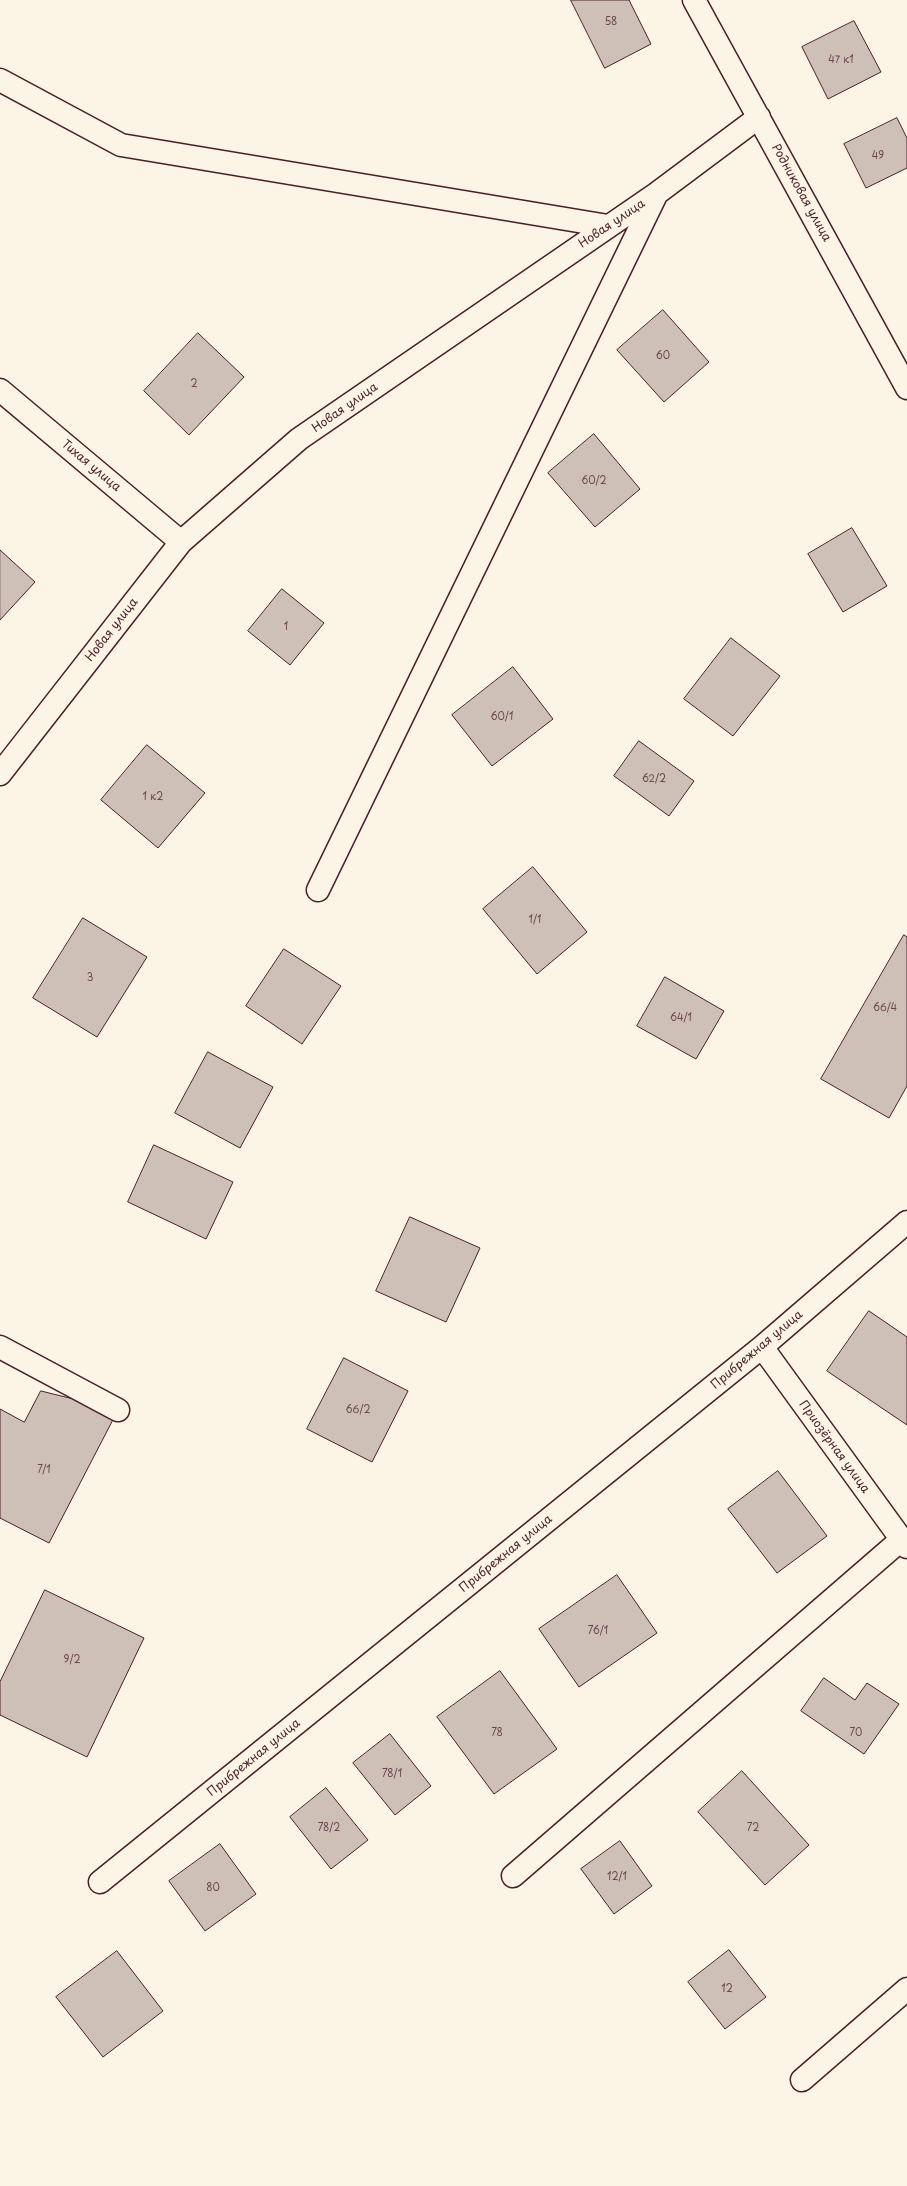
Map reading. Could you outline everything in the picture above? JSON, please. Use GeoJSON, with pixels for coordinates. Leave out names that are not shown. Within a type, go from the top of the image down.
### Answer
{"type":"FeatureCollection","features":[{"type":"Feature","properties":{"kind":"street","name":"Родниковая улица"},"geometry":{"type":"LineString","coordinates":[[694,0],[907,388]]}},
{"type":"Feature","properties":{"kind":"street"},"geometry":{"type":"LineString","coordinates":[[0,80],[121,145],[608,226]]}},
{"type":"Feature","properties":{"kind":"street","name":"Новая улица"},"geometry":{"type":"LineString","coordinates":[[0,774],[181,542],[299,439],[656,194],[759,117]]}},
{"type":"Feature","properties":{"kind":"street"},"geometry":{"type":"LineString","coordinates":[[318,890],[656,194]]}},
{"type":"Feature","properties":{"kind":"street","name":"Тихая улица"},"geometry":{"type":"LineString","coordinates":[[0,390],[181,542]]}},
{"type":"Feature","properties":{"kind":"street","name":"Прибрежная улица"},"geometry":{"type":"LineString","coordinates":[[100,1882],[762,1348],[907,1222]]}},
{"type":"Feature","properties":{"kind":"street"},"geometry":{"type":"LineString","coordinates":[[0,1346],[118,1410]]}},
{"type":"Feature","properties":{"kind":"street","name":"Приозёрная улица"},"geometry":{"type":"LineString","coordinates":[[762,1348],[904,1543]]}},
{"type":"Feature","properties":{"kind":"street"},"geometry":{"type":"LineString","coordinates":[[513,1876],[904,1543]]}},
{"type":"Feature","properties":{"kind":"street"},"geometry":{"type":"LineString","coordinates":[[802,2080],[907,1989]]}},
{"type":"Feature","properties":{"kind":"building"},"geometry":{"type":"Polygon","coordinates":[[[571,0],[629,0],[651,44],[605,68],[571,0]]]}},
{"type":"Feature","properties":{"kind":"building"},"geometry":{"type":"Polygon","coordinates":[[[854,21],[881,72],[828,99],[802,47],[854,21]]]}},
{"type":"Feature","properties":{"kind":"building"},"geometry":{"type":"Polygon","coordinates":[[[897,118],[907,138],[907,168],[866,188],[844,144],[897,118]]]}},
{"type":"Feature","properties":{"kind":"building"},"geometry":{"type":"Polygon","coordinates":[[[663,310],[709,362],[664,402],[617,350],[663,310]]]}},
{"type":"Feature","properties":{"kind":"building"},"geometry":{"type":"Polygon","coordinates":[[[198,333],[244,377],[189,435],[144,391],[198,333]]]}},
{"type":"Feature","properties":{"kind":"building"},"geometry":{"type":"Polygon","coordinates":[[[594,434],[640,489],[595,527],[548,473],[594,434]]]}},
{"type":"Feature","properties":{"kind":"building"},"geometry":{"type":"Polygon","coordinates":[[[852,528],[887,586],[843,612],[808,554],[852,528]]]}},
{"type":"Feature","properties":{"kind":"building"},"geometry":{"type":"Polygon","coordinates":[[[0,550],[35,582],[0,620],[0,550]]]}},
{"type":"Feature","properties":{"kind":"building"},"geometry":{"type":"Polygon","coordinates":[[[282,589],[324,623],[290,665],[248,631],[282,589]]]}},
{"type":"Feature","properties":{"kind":"building"},"geometry":{"type":"Polygon","coordinates":[[[731,638],[780,676],[733,736],[684,699],[731,638]]]}},
{"type":"Feature","properties":{"kind":"building"},"geometry":{"type":"Polygon","coordinates":[[[513,667],[553,719],[492,766],[452,715],[513,667]]]}},
{"type":"Feature","properties":{"kind":"building"},"geometry":{"type":"Polygon","coordinates":[[[639,741],[694,781],[669,816],[614,776],[639,741]]]}},
{"type":"Feature","properties":{"kind":"building"},"geometry":{"type":"Polygon","coordinates":[[[147,745],[205,793],[158,848],[101,800],[147,745]]]}},
{"type":"Feature","properties":{"kind":"building"},"geometry":{"type":"Polygon","coordinates":[[[533,867],[587,932],[537,974],[483,909],[533,867]]]}},
{"type":"Feature","properties":{"kind":"building"},"geometry":{"type":"Polygon","coordinates":[[[83,918],[147,957],[97,1037],[33,998],[83,918]]]}},
{"type":"Feature","properties":{"kind":"building"},"geometry":{"type":"Polygon","coordinates":[[[904,935],[907,937],[907,1086],[889,1118],[821,1079],[904,935]]]}},
{"type":"Feature","properties":{"kind":"building"},"geometry":{"type":"Polygon","coordinates":[[[284,949],[341,986],[302,1044],[246,1006],[284,949]]]}},
{"type":"Feature","properties":{"kind":"building"},"geometry":{"type":"Polygon","coordinates":[[[665,977],[724,1011],[696,1059],[637,1026],[665,977]]]}},
{"type":"Feature","properties":{"kind":"building"},"geometry":{"type":"Polygon","coordinates":[[[208,1052],[273,1087],[240,1148],[175,1113],[208,1052]]]}},
{"type":"Feature","properties":{"kind":"building"},"geometry":{"type":"Polygon","coordinates":[[[154,1145],[233,1182],[206,1239],[128,1202],[154,1145]]]}},
{"type":"Feature","properties":{"kind":"building"},"geometry":{"type":"Polygon","coordinates":[[[410,1217],[480,1248],[446,1322],[376,1291],[410,1217]]]}},
{"type":"Feature","properties":{"kind":"building"},"geometry":{"type":"Polygon","coordinates":[[[869,1311],[907,1337],[907,1425],[827,1371],[869,1311]]]}},
{"type":"Feature","properties":{"kind":"building"},"geometry":{"type":"Polygon","coordinates":[[[344,1358],[408,1391],[372,1462],[307,1429],[344,1358]]]}},
{"type":"Feature","properties":{"kind":"building"},"geometry":{"type":"Polygon","coordinates":[[[41,1391],[118,1410],[49,1543],[0,1518],[0,1409],[24,1422],[41,1391]]]}},
{"type":"Feature","properties":{"kind":"building"},"geometry":{"type":"Polygon","coordinates":[[[778,1471],[827,1536],[777,1573],[728,1509],[778,1471]]]}},
{"type":"Feature","properties":{"kind":"building"},"geometry":{"type":"Polygon","coordinates":[[[617,1575],[657,1633],[579,1687],[539,1629],[617,1575]]]}},
{"type":"Feature","properties":{"kind":"building"},"geometry":{"type":"Polygon","coordinates":[[[45,1590],[144,1638],[87,1757],[0,1715],[0,1682],[45,1590]]]}},
{"type":"Feature","properties":{"kind":"building"},"geometry":{"type":"Polygon","coordinates":[[[500,1671],[557,1749],[494,1794],[437,1717],[500,1671]]]}},
{"type":"Feature","properties":{"kind":"building"},"geometry":{"type":"Polygon","coordinates":[[[824,1678],[855,1700],[867,1683],[899,1704],[864,1754],[801,1711],[824,1678]]]}},
{"type":"Feature","properties":{"kind":"building"},"geometry":{"type":"Polygon","coordinates":[[[390,1734],[431,1786],[395,1815],[353,1763],[390,1734]]]}},
{"type":"Feature","properties":{"kind":"building"},"geometry":{"type":"Polygon","coordinates":[[[742,1771],[809,1845],[765,1885],[698,1812],[742,1771]]]}},
{"type":"Feature","properties":{"kind":"building"},"geometry":{"type":"Polygon","coordinates":[[[326,1788],[368,1840],[331,1869],[290,1817],[326,1788]]]}},
{"type":"Feature","properties":{"kind":"building"},"geometry":{"type":"Polygon","coordinates":[[[620,1841],[652,1886],[614,1914],[581,1869],[620,1841]]]}},
{"type":"Feature","properties":{"kind":"building"},"geometry":{"type":"Polygon","coordinates":[[[220,1844],[256,1894],[205,1931],[169,1881],[220,1844]]]}},
{"type":"Feature","properties":{"kind":"building"},"geometry":{"type":"Polygon","coordinates":[[[729,1950],[766,1997],[725,2029],[688,1982],[729,1950]]]}},
{"type":"Feature","properties":{"kind":"building"},"geometry":{"type":"Polygon","coordinates":[[[117,1951],[163,2011],[103,2057],[56,1997],[117,1951]]]}}]}
